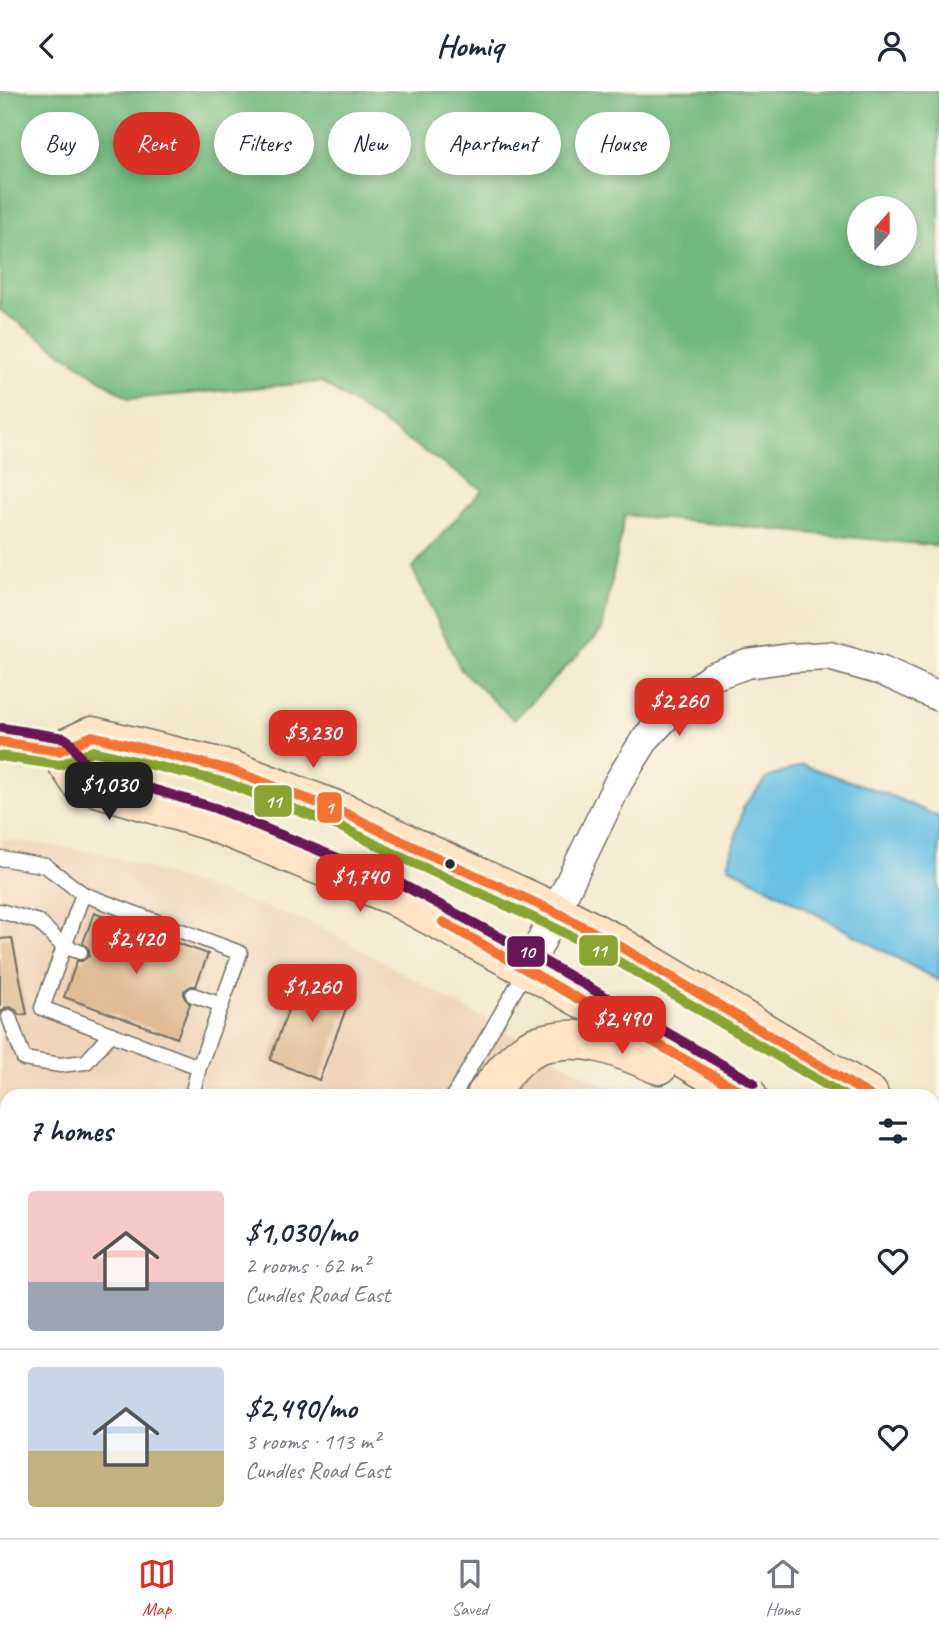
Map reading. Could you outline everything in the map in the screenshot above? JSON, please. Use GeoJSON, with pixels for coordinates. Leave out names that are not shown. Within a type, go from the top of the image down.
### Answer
{"type":"FeatureCollection","features":[{"type":"Feature","properties":{"kind":"main road"},"geometry":{"type":"LineString","coordinates":[[0,743],[59,751],[92,736],[231,770],[349,815],[555,912],[616,944],[859,1089]]}},
{"type":"Feature","properties":{"kind":"main road"},"geometry":{"type":"LineString","coordinates":[[59,751],[80,782],[210,821],[394,896],[528,968],[735,1089]]}},
{"type":"Feature","properties":{"kind":"main road"},"geometry":{"type":"LineString","coordinates":[[491,1089],[530,1048],[575,1038],[607,1044],[698,1081],[725,1089]]}},
{"type":"Feature","properties":{"kind":"street"},"geometry":{"type":"LineString","coordinates":[[528,968],[619,781],[646,737],[679,703],[713,675],[747,664],[790,657],[829,656],[882,671],[939,697]]}},
{"type":"Feature","properties":{"kind":"lane"},"geometry":{"type":"LineString","coordinates":[[0,859],[47,866],[83,894],[240,953],[194,1089]]}},
{"type":"Feature","properties":{"kind":"lane"},"geometry":{"type":"LineString","coordinates":[[83,894],[42,1008],[199,1067]]}},
{"type":"Feature","properties":{"kind":"lane"},"geometry":{"type":"LineString","coordinates":[[0,911],[39,922],[63,946],[80,952]]}},
{"type":"Feature","properties":{"kind":"lane"},"geometry":{"type":"LineString","coordinates":[[457,1089],[528,968]]}},
{"type":"Feature","properties":{"kind":"lane"},"geometry":{"type":"LineString","coordinates":[[193,995],[222,1005]]}},
{"type":"Feature","properties":{"kind":"lane"},"geometry":{"type":"LineString","coordinates":[[9,1017],[24,1059],[60,1065],[86,1062],[111,1034]]}},
{"type":"Feature","properties":{"kind":"shaded area"},"geometry":{"type":"Polygon","coordinates":[[[0,839],[99,852],[315,924],[609,1089],[0,1089],[0,839]]]}},
{"type":"Feature","properties":{"kind":"green space"},"geometry":{"type":"Polygon","coordinates":[[[0,91],[939,91],[939,546],[625,515],[602,630],[514,720],[461,670],[412,568],[482,490],[321,382],[129,399],[0,310],[0,91]]]}},
{"type":"Feature","properties":{"kind":"water"},"geometry":{"type":"Polygon","coordinates":[[[803,765],[887,794],[939,817],[939,981],[728,866],[744,806],[767,778],[803,765]]]}},
{"type":"Feature","properties":{"kind":"building"},"geometry":{"type":"Polygon","coordinates":[[[94,913],[208,954],[196,986],[184,991],[184,997],[190,1004],[177,1038],[64,997],[77,961],[89,956],[89,950],[83,943],[94,913]]]}},
{"type":"Feature","properties":{"kind":"building"},"geometry":{"type":"Polygon","coordinates":[[[12,938],[27,1014],[19,1015],[10,1007],[0,1014],[0,939],[12,938]]]}},
{"type":"Feature","properties":{"kind":"building"},"geometry":{"type":"Polygon","coordinates":[[[303,969],[354,988],[319,1080],[270,1060],[303,969]]]}},
{"type":"Feature","properties":{"kind":"transit line","name":"10"},"geometry":{"type":"LineString","coordinates":[[2,728],[64,738],[70,742],[89,770],[215,808],[401,884],[535,956],[754,1083]]}},
{"type":"Feature","properties":{"kind":"transit line","name":"1"},"geometry":{"type":"LineString","coordinates":[[0,742],[59,751],[92,736],[231,770],[349,815],[555,912],[616,944],[859,1089]]}},
{"type":"Feature","properties":{"kind":"transit line","name":"11"},"geometry":{"type":"LineString","coordinates":[[0,756],[60,765],[93,751],[227,783],[343,828],[609,956],[833,1089]]}},
{"type":"Feature","properties":{"kind":"transit line","name":"1"},"geometry":{"type":"LineString","coordinates":[[443,922],[736,1089]]}}]}
